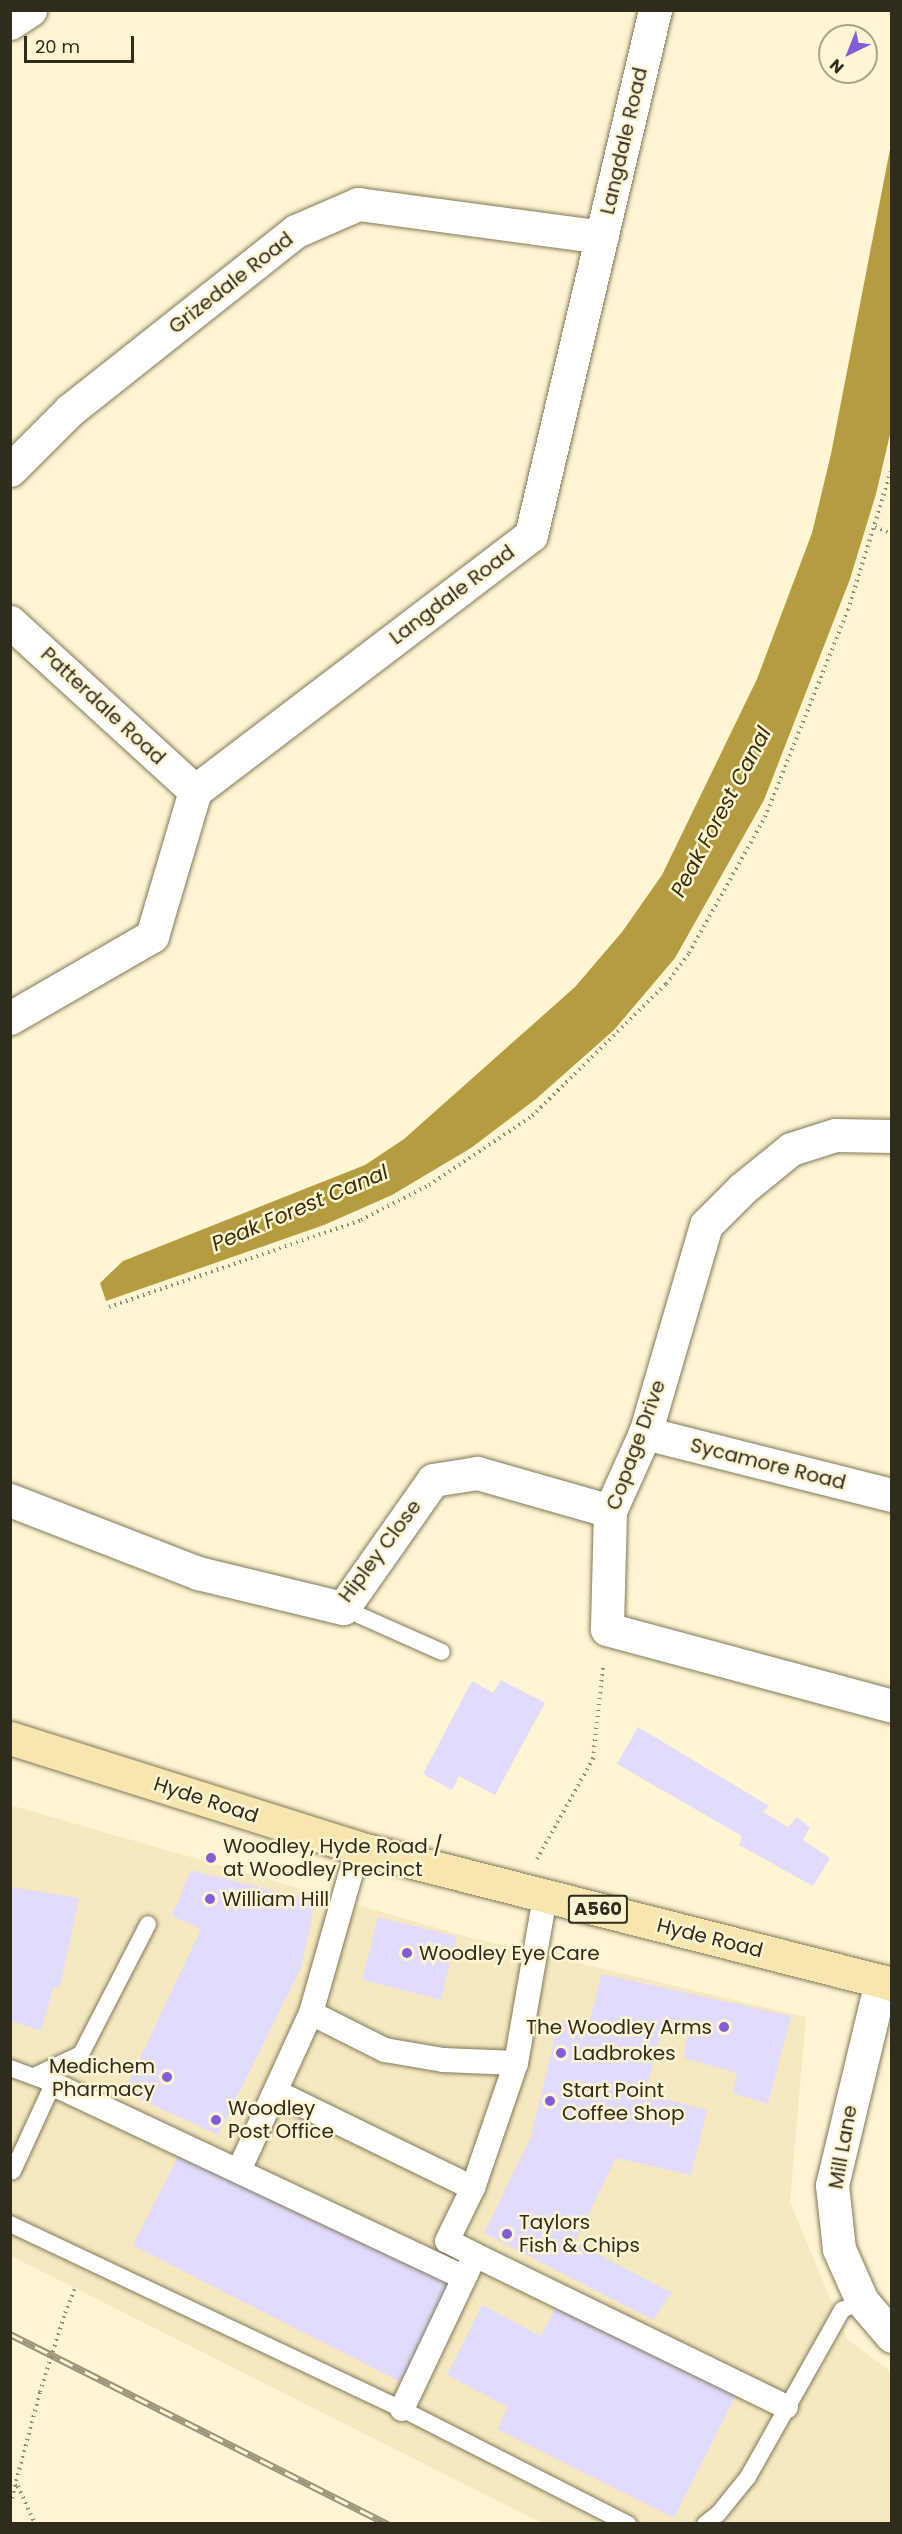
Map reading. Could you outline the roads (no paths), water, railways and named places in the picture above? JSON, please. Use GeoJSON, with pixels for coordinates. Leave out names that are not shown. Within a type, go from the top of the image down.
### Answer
{"type":"FeatureCollection","features":[{"type":"Feature","properties":{"kind":"main road","name":"Hyde Road"},"geometry":{"type":"LineString","coordinates":[[10,1738],[358,1848],[886,1982]]}},
{"type":"Feature","properties":{"kind":"street"},"geometry":{"type":"LineString","coordinates":[[10,23],[30,10]]}},
{"type":"Feature","properties":{"kind":"street","name":"Langdale Road"},"geometry":{"type":"LineString","coordinates":[[195,790],[531,535],[655,10]]}},
{"type":"Feature","properties":{"kind":"street","name":"Grizedale Road"},"geometry":{"type":"LineString","coordinates":[[10,470],[70,410],[296,231],[358,204],[602,237]]}},
{"type":"Feature","properties":{"kind":"street","name":"Patterdale Road"},"geometry":{"type":"LineString","coordinates":[[10,622],[195,790]]}},
{"type":"Feature","properties":{"kind":"street"},"geometry":{"type":"LineString","coordinates":[[10,1018],[152,936],[195,790]]}},
{"type":"Feature","properties":{"kind":"street","name":"Copage Drive"},"geometry":{"type":"LineString","coordinates":[[891,1136],[835,1135],[791,1149],[743,1188],[706,1225],[645,1433],[610,1511],[607,1629],[891,1706]]}},
{"type":"Feature","properties":{"kind":"street","name":"Sycamore Road"},"geometry":{"type":"LineString","coordinates":[[645,1433],[891,1495]]}},
{"type":"Feature","properties":{"kind":"street","name":"Hipley Close"},"geometry":{"type":"LineString","coordinates":[[10,1500],[198,1573],[343,1608],[433,1480],[477,1473],[610,1511]]}},
{"type":"Feature","properties":{"kind":"street"},"geometry":{"type":"LineString","coordinates":[[240,2168],[311,2013],[358,1848]]}},
{"type":"Feature","properties":{"kind":"street"},"geometry":{"type":"LineString","coordinates":[[532,1893],[516,2063],[473,2188],[447,2241],[786,2407]]}},
{"type":"Feature","properties":{"kind":"street","name":"Mill Lane"},"geometry":{"type":"LineString","coordinates":[[886,1982],[832,2185],[839,2249],[862,2301],[891,2336]]}},
{"type":"Feature","properties":{"kind":"street"},"geometry":{"type":"LineString","coordinates":[[311,2013],[385,2050],[443,2060],[516,2063]]}},
{"type":"Feature","properties":{"kind":"street"},"geometry":{"type":"LineString","coordinates":[[44,2080],[240,2168],[464,2277]]}},
{"type":"Feature","properties":{"kind":"street"},"geometry":{"type":"LineString","coordinates":[[276,2092],[473,2188]]}},
{"type":"Feature","properties":{"kind":"street"},"geometry":{"type":"LineString","coordinates":[[402,2409],[475,2255]]}},
{"type":"Feature","properties":{"kind":"lane"},"geometry":{"type":"LineString","coordinates":[[343,1608],[442,1652]]}},
{"type":"Feature","properties":{"kind":"lane"},"geometry":{"type":"LineString","coordinates":[[13,2171],[44,2080],[81,2054],[148,1924]]}},
{"type":"Feature","properties":{"kind":"lane"},"geometry":{"type":"LineString","coordinates":[[10,2068],[44,2080]]}},
{"type":"Feature","properties":{"kind":"lane"},"geometry":{"type":"LineString","coordinates":[[10,2224],[402,2409],[628,2523]]}},
{"type":"Feature","properties":{"kind":"lane"},"geometry":{"type":"LineString","coordinates":[[705,2523],[718,2514],[748,2477],[842,2310],[862,2301]]}},
{"type":"Feature","properties":{"kind":"water","name":"Peak Forest Canal"},"geometry":{"type":"Polygon","coordinates":[[[891,144],[892,426],[876,494],[850,579],[764,800],[675,958],[614,1030],[536,1099],[471,1148],[392,1195],[324,1225],[106,1301],[100,1283],[123,1261],[365,1165],[404,1139],[575,987],[622,932],[662,875],[757,679],[812,533],[831,454],[891,144]]]}},
{"type":"Feature","properties":{"kind":"railway"},"geometry":{"type":"LineString","coordinates":[[10,2334],[388,2524]]}},
{"type":"Feature","properties":{"kind":"place","name":"Woodley, Hyde Road / at Woodley Precinct"},"geometry":{"type":"Point","coordinates":[211,1858]}},
{"type":"Feature","properties":{"kind":"place","name":"William Hill"},"geometry":{"type":"Point","coordinates":[210,1899]}},
{"type":"Feature","properties":{"kind":"place","name":"Woodley Eye Care"},"geometry":{"type":"Point","coordinates":[407,1953]}},
{"type":"Feature","properties":{"kind":"place","name":"The Woodley Arms"},"geometry":{"type":"Point","coordinates":[724,2027]}},
{"type":"Feature","properties":{"kind":"place","name":"Ladbrokes"},"geometry":{"type":"Point","coordinates":[561,2053]}},
{"type":"Feature","properties":{"kind":"place","name":"Medichem Pharmacy"},"geometry":{"type":"Point","coordinates":[167,2077]}},
{"type":"Feature","properties":{"kind":"place","name":"Start Point Coffee Shop"},"geometry":{"type":"Point","coordinates":[550,2101]}},
{"type":"Feature","properties":{"kind":"place","name":"Woodley Post Office"},"geometry":{"type":"Point","coordinates":[216,2120]}},
{"type":"Feature","properties":{"kind":"place","name":"Taylors Fish & Chips"},"geometry":{"type":"Point","coordinates":[507,2234]}}]}
